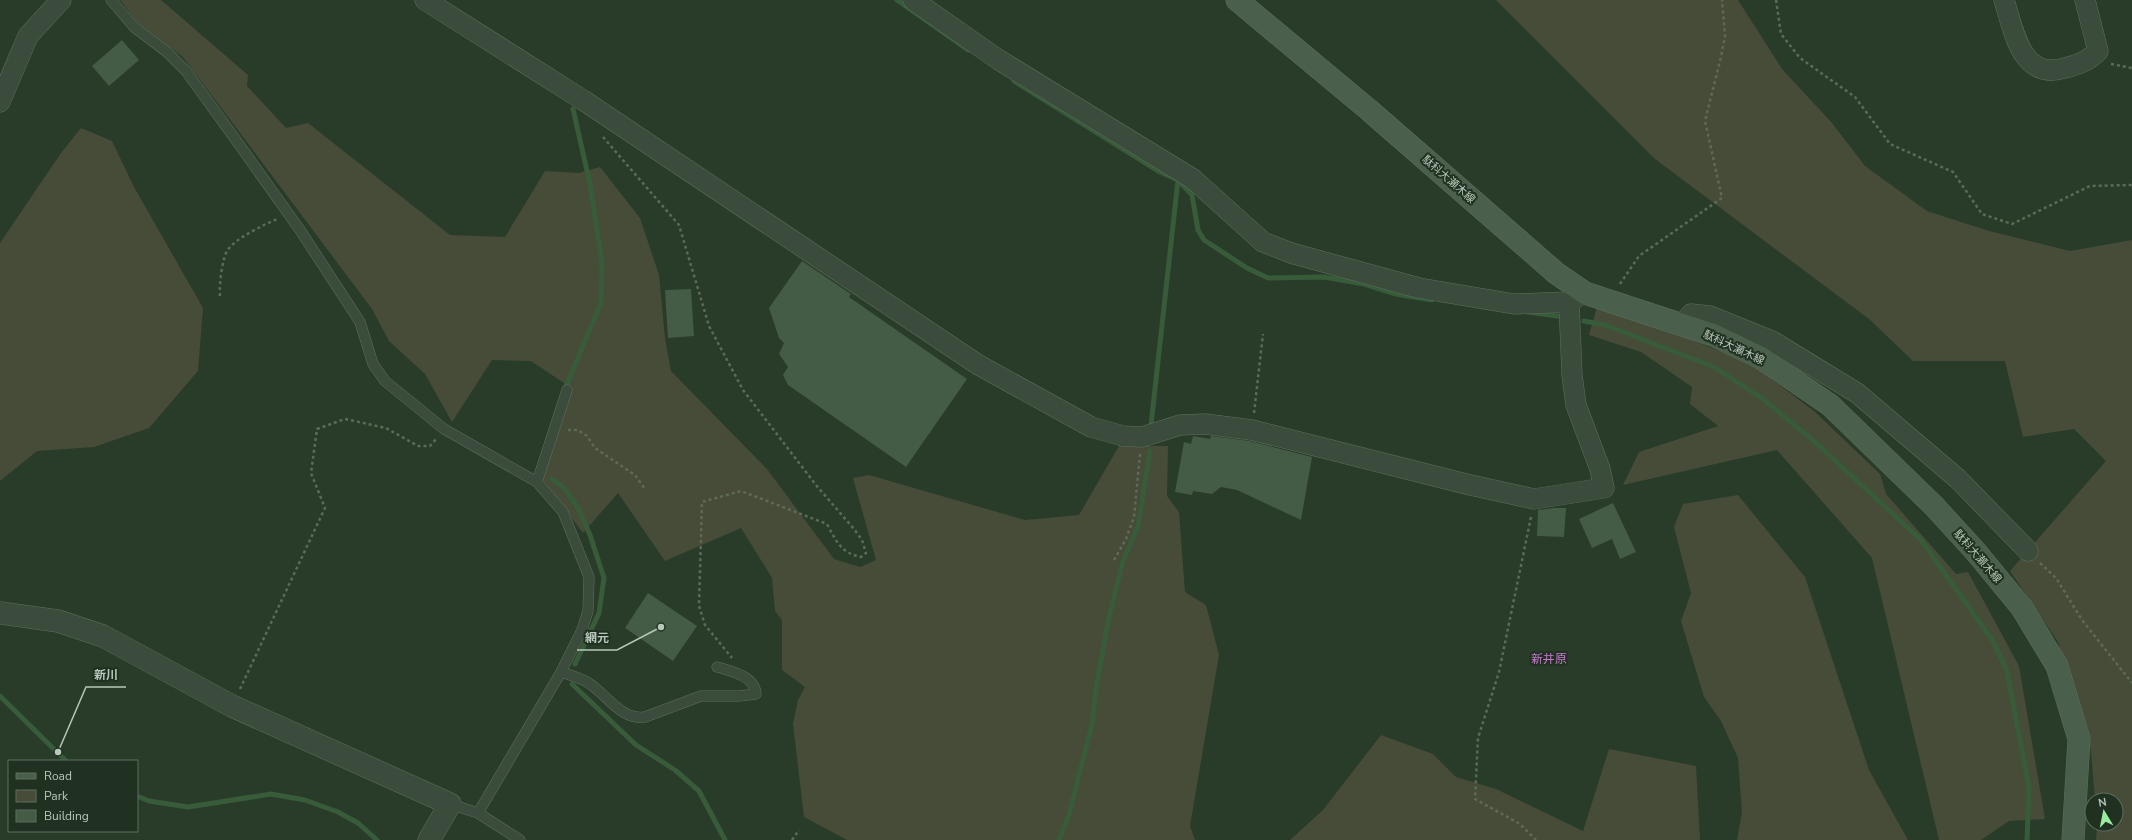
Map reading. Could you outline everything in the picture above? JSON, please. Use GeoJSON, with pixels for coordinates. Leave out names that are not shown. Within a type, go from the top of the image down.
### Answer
{"type":"FeatureCollection","features":[{"type":"Feature","properties":{"kind":"main road","name":"駄科大瀬木線"},"geometry":{"type":"LineString","coordinates":[[1237,0],[1370,110],[1556,273],[1577,297],[1609,300],[1713,335],[1762,358],[1830,405],[1934,506],[1976,552],[2022,608],[2057,666],[2079,739],[2073,840]]}},
{"type":"Feature","properties":{"kind":"street"},"geometry":{"type":"LineString","coordinates":[[0,102],[28,36],[61,0]]}},
{"type":"Feature","properties":{"kind":"street"},"geometry":{"type":"LineString","coordinates":[[425,0],[583,100],[977,364],[1091,427],[1123,436],[1142,437],[1180,425],[1205,424],[1252,430],[1466,484],[1534,499],[1604,488],[1600,469],[1576,405],[1572,375],[1577,297],[1514,304],[1419,288],[1291,253],[1263,242],[1193,179],[999,60],[913,0]]}},
{"type":"Feature","properties":{"kind":"street"},"geometry":{"type":"LineString","coordinates":[[2004,0],[2020,47],[2029,62],[2043,70],[2061,70],[2090,60],[2098,51],[2085,0]]}},
{"type":"Feature","properties":{"kind":"street"},"geometry":{"type":"LineString","coordinates":[[1683,325],[1691,314],[1717,319],[1772,341],[1857,393],[1958,479],[2028,551]]}},
{"type":"Feature","properties":{"kind":"street"},"geometry":{"type":"LineString","coordinates":[[0,613],[58,621],[103,636],[232,706],[450,804],[429,840]]}},
{"type":"Feature","properties":{"kind":"lane"},"geometry":{"type":"LineString","coordinates":[[111,0],[134,27],[167,52],[186,71],[288,213],[360,322],[373,364],[385,381],[444,429],[537,482],[563,512],[589,577],[588,611],[561,672],[478,812]]}},
{"type":"Feature","properties":{"kind":"lane"},"geometry":{"type":"LineString","coordinates":[[537,482],[567,390]]}},
{"type":"Feature","properties":{"kind":"lane"},"geometry":{"type":"LineString","coordinates":[[561,672],[588,683],[625,714],[637,718],[645,717],[701,696],[752,696],[756,694],[756,689],[747,679],[717,667]]}},
{"type":"Feature","properties":{"kind":"lane"},"geometry":{"type":"LineString","coordinates":[[450,804],[478,812],[520,840]]}},
{"type":"Feature","properties":{"kind":"path"},"geometry":{"type":"LineString","coordinates":[[1609,300],[1639,256],[1722,198],[1704,121],[1722,57],[1724,36],[1722,0]]}},
{"type":"Feature","properties":{"kind":"path"},"geometry":{"type":"LineString","coordinates":[[1776,0],[1781,34],[1800,58],[1855,97],[1890,144],[1953,172],[1982,214],[2012,224],[2090,186],[2132,185]]}},
{"type":"Feature","properties":{"kind":"path"},"geometry":{"type":"LineString","coordinates":[[601,136],[679,225],[709,326],[743,390],[816,485],[854,529],[862,540],[866,553],[861,557],[849,555],[837,542],[827,524],[741,491],[702,502],[699,606],[705,625],[727,650],[747,679]]}},
{"type":"Feature","properties":{"kind":"path"},"geometry":{"type":"LineString","coordinates":[[220,296],[219,285],[227,250],[247,234],[288,213]]}},
{"type":"Feature","properties":{"kind":"path"},"geometry":{"type":"LineString","coordinates":[[1252,430],[1263,334]]}},
{"type":"Feature","properties":{"kind":"path"},"geometry":{"type":"LineString","coordinates":[[232,706],[324,508],[311,472],[317,429],[345,419],[386,428],[418,446],[430,446],[444,429]]}},
{"type":"Feature","properties":{"kind":"path"},"geometry":{"type":"LineString","coordinates":[[553,430],[578,430],[587,436],[595,448],[635,476],[645,489]]}},
{"type":"Feature","properties":{"kind":"path"},"geometry":{"type":"LineString","coordinates":[[1114,560],[1126,539],[1134,517],[1142,437]]}},
{"type":"Feature","properties":{"kind":"path"},"geometry":{"type":"LineString","coordinates":[[1534,499],[1499,672],[1478,738],[1475,799],[1520,824],[1536,840]]}},
{"type":"Feature","properties":{"kind":"path"},"geometry":{"type":"LineString","coordinates":[[2028,551],[2056,578],[2082,620],[2132,683]]}},
{"type":"Feature","properties":{"kind":"path"},"geometry":{"type":"LineString","coordinates":[[792,840],[799,830]]}},
{"type":"Feature","properties":{"kind":"green space"},"geometry":{"type":"Polygon","coordinates":[[[120,0],[161,0],[248,75],[247,86],[286,128],[308,123],[450,235],[505,237],[545,171],[579,173],[600,167],[640,218],[659,275],[665,338],[671,371],[767,469],[834,559],[860,567],[876,560],[853,478],[869,475],[1025,520],[1079,515],[1119,446],[1168,446],[1167,496],[1179,512],[1185,592],[1206,605],[1219,655],[1190,826],[1195,840],[847,840],[804,817],[793,724],[798,700],[805,687],[782,670],[782,620],[775,611],[772,578],[741,528],[665,561],[618,493],[583,533],[542,479],[570,387],[531,361],[492,360],[452,422],[425,374],[389,341],[372,309],[183,57],[137,22],[120,0]]]}},
{"type":"Feature","properties":{"kind":"green space"},"geometry":{"type":"Polygon","coordinates":[[[1496,0],[1738,0],[1782,69],[1832,123],[1865,166],[1927,211],[1989,231],[2070,251],[2132,240],[2132,840],[2096,840],[2096,832],[2124,832],[2124,792],[2094,792],[2091,751],[2058,642],[2010,571],[2106,461],[2074,429],[2023,437],[2005,361],[1913,361],[1869,319],[1655,159],[1496,0]]]}},
{"type":"Feature","properties":{"kind":"green space"},"geometry":{"type":"Polygon","coordinates":[[[81,128],[112,141],[134,187],[203,308],[198,371],[149,428],[94,447],[37,451],[0,481],[0,243],[61,153],[81,128]]]}},
{"type":"Feature","properties":{"kind":"green space"},"geometry":{"type":"Polygon","coordinates":[[[1597,307],[1654,325],[1750,363],[1814,411],[1880,474],[1886,494],[1956,574],[1968,572],[2019,666],[2045,819],[2009,821],[1981,840],[1939,840],[1872,558],[1777,450],[1623,485],[1639,452],[1718,426],[1690,404],[1692,387],[1641,352],[1589,335],[1597,307]]]}},
{"type":"Feature","properties":{"kind":"green space"},"geometry":{"type":"Polygon","coordinates":[[[1738,495],[1805,577],[1869,770],[1908,840],[1737,840],[1742,812],[1738,758],[1721,721],[1704,697],[1681,621],[1691,593],[1674,527],[1683,504],[1738,495]]]}},
{"type":"Feature","properties":{"kind":"green space"},"geometry":{"type":"Polygon","coordinates":[[[1381,735],[1433,754],[1456,777],[1496,789],[1583,831],[1609,749],[1696,766],[1700,840],[1290,840],[1323,810],[1381,735]]]}},
{"type":"Feature","properties":{"kind":"building"},"geometry":{"type":"Polygon","coordinates":[[[122,40],[139,60],[109,86],[92,66],[122,40]]]}},
{"type":"Feature","properties":{"kind":"building"},"geometry":{"type":"Polygon","coordinates":[[[802,261],[851,294],[849,297],[967,379],[906,467],[788,385],[783,375],[788,367],[779,354],[784,343],[779,338],[769,308],[802,261]]]}},
{"type":"Feature","properties":{"kind":"building"},"geometry":{"type":"Polygon","coordinates":[[[691,289],[694,336],[668,338],[665,290],[691,289]]]}},
{"type":"Feature","properties":{"kind":"building"},"geometry":{"type":"Polygon","coordinates":[[[1193,436],[1210,439],[1211,436],[1250,441],[1312,457],[1301,520],[1237,490],[1221,487],[1212,494],[1193,491],[1192,495],[1175,492],[1184,442],[1191,444],[1193,436]]]}},
{"type":"Feature","properties":{"kind":"building"},"geometry":{"type":"Polygon","coordinates":[[[1613,503],[1636,552],[1620,559],[1612,539],[1592,548],[1579,519],[1613,503]]]}},
{"type":"Feature","properties":{"kind":"building"},"geometry":{"type":"Polygon","coordinates":[[[1566,508],[1564,537],[1537,536],[1538,510],[1566,508]]]}},
{"type":"Feature","properties":{"kind":"building"},"geometry":{"type":"Polygon","coordinates":[[[648,593],[697,626],[673,661],[625,628],[648,593]]]}},
{"type":"Feature","properties":{"kind":"waterway"},"geometry":{"type":"LineString","coordinates":[[897,0],[968,50]]}},
{"type":"Feature","properties":{"kind":"waterway"},"geometry":{"type":"LineString","coordinates":[[1014,81],[1158,171],[1178,180],[1192,195],[1198,230],[1204,240],[1247,268],[1268,278],[1324,277],[1364,284],[1396,294],[1432,300]]}},
{"type":"Feature","properties":{"kind":"waterway"},"geometry":{"type":"LineString","coordinates":[[564,391],[601,303],[602,263],[590,184],[573,109]]}},
{"type":"Feature","properties":{"kind":"waterway"},"geometry":{"type":"LineString","coordinates":[[1151,425],[1178,180]]}},
{"type":"Feature","properties":{"kind":"waterway"},"geometry":{"type":"LineString","coordinates":[[1527,312],[1565,317]]}},
{"type":"Feature","properties":{"kind":"waterway"},"geometry":{"type":"LineString","coordinates":[[1584,321],[1605,325],[1714,367],[1763,399],[1815,442],[1921,540],[1993,641],[2007,671],[2029,788],[2027,840]]}},
{"type":"Feature","properties":{"kind":"waterway"},"geometry":{"type":"LineString","coordinates":[[1059,840],[1069,815],[1092,724],[1097,682],[1109,617],[1123,561],[1138,526],[1150,451]]}},
{"type":"Feature","properties":{"kind":"waterway"},"geometry":{"type":"LineString","coordinates":[[552,479],[565,489],[578,508],[590,535],[604,578],[599,613],[575,664]]}},
{"type":"Feature","properties":{"kind":"waterway"},"geometry":{"type":"LineString","coordinates":[[572,684],[636,745],[675,770],[699,791],[725,840]]}},
{"type":"Feature","properties":{"kind":"waterway"},"geometry":{"type":"LineString","coordinates":[[0,696],[65,760]]}},
{"type":"Feature","properties":{"kind":"waterway"},"geometry":{"type":"LineString","coordinates":[[138,796],[149,801],[188,807],[271,794],[305,800],[338,812],[358,823],[377,840]]}},
{"type":"Feature","properties":{"kind":"place","name":"網元"},"geometry":{"type":"Point","coordinates":[661,627]}},
{"type":"Feature","properties":{"kind":"place","name":"新川"},"geometry":{"type":"Point","coordinates":[58,752]}},
{"type":"Feature","properties":{"kind":"district","name":"新井原"},"geometry":{"type":"Point","coordinates":[1549,659]}}]}
